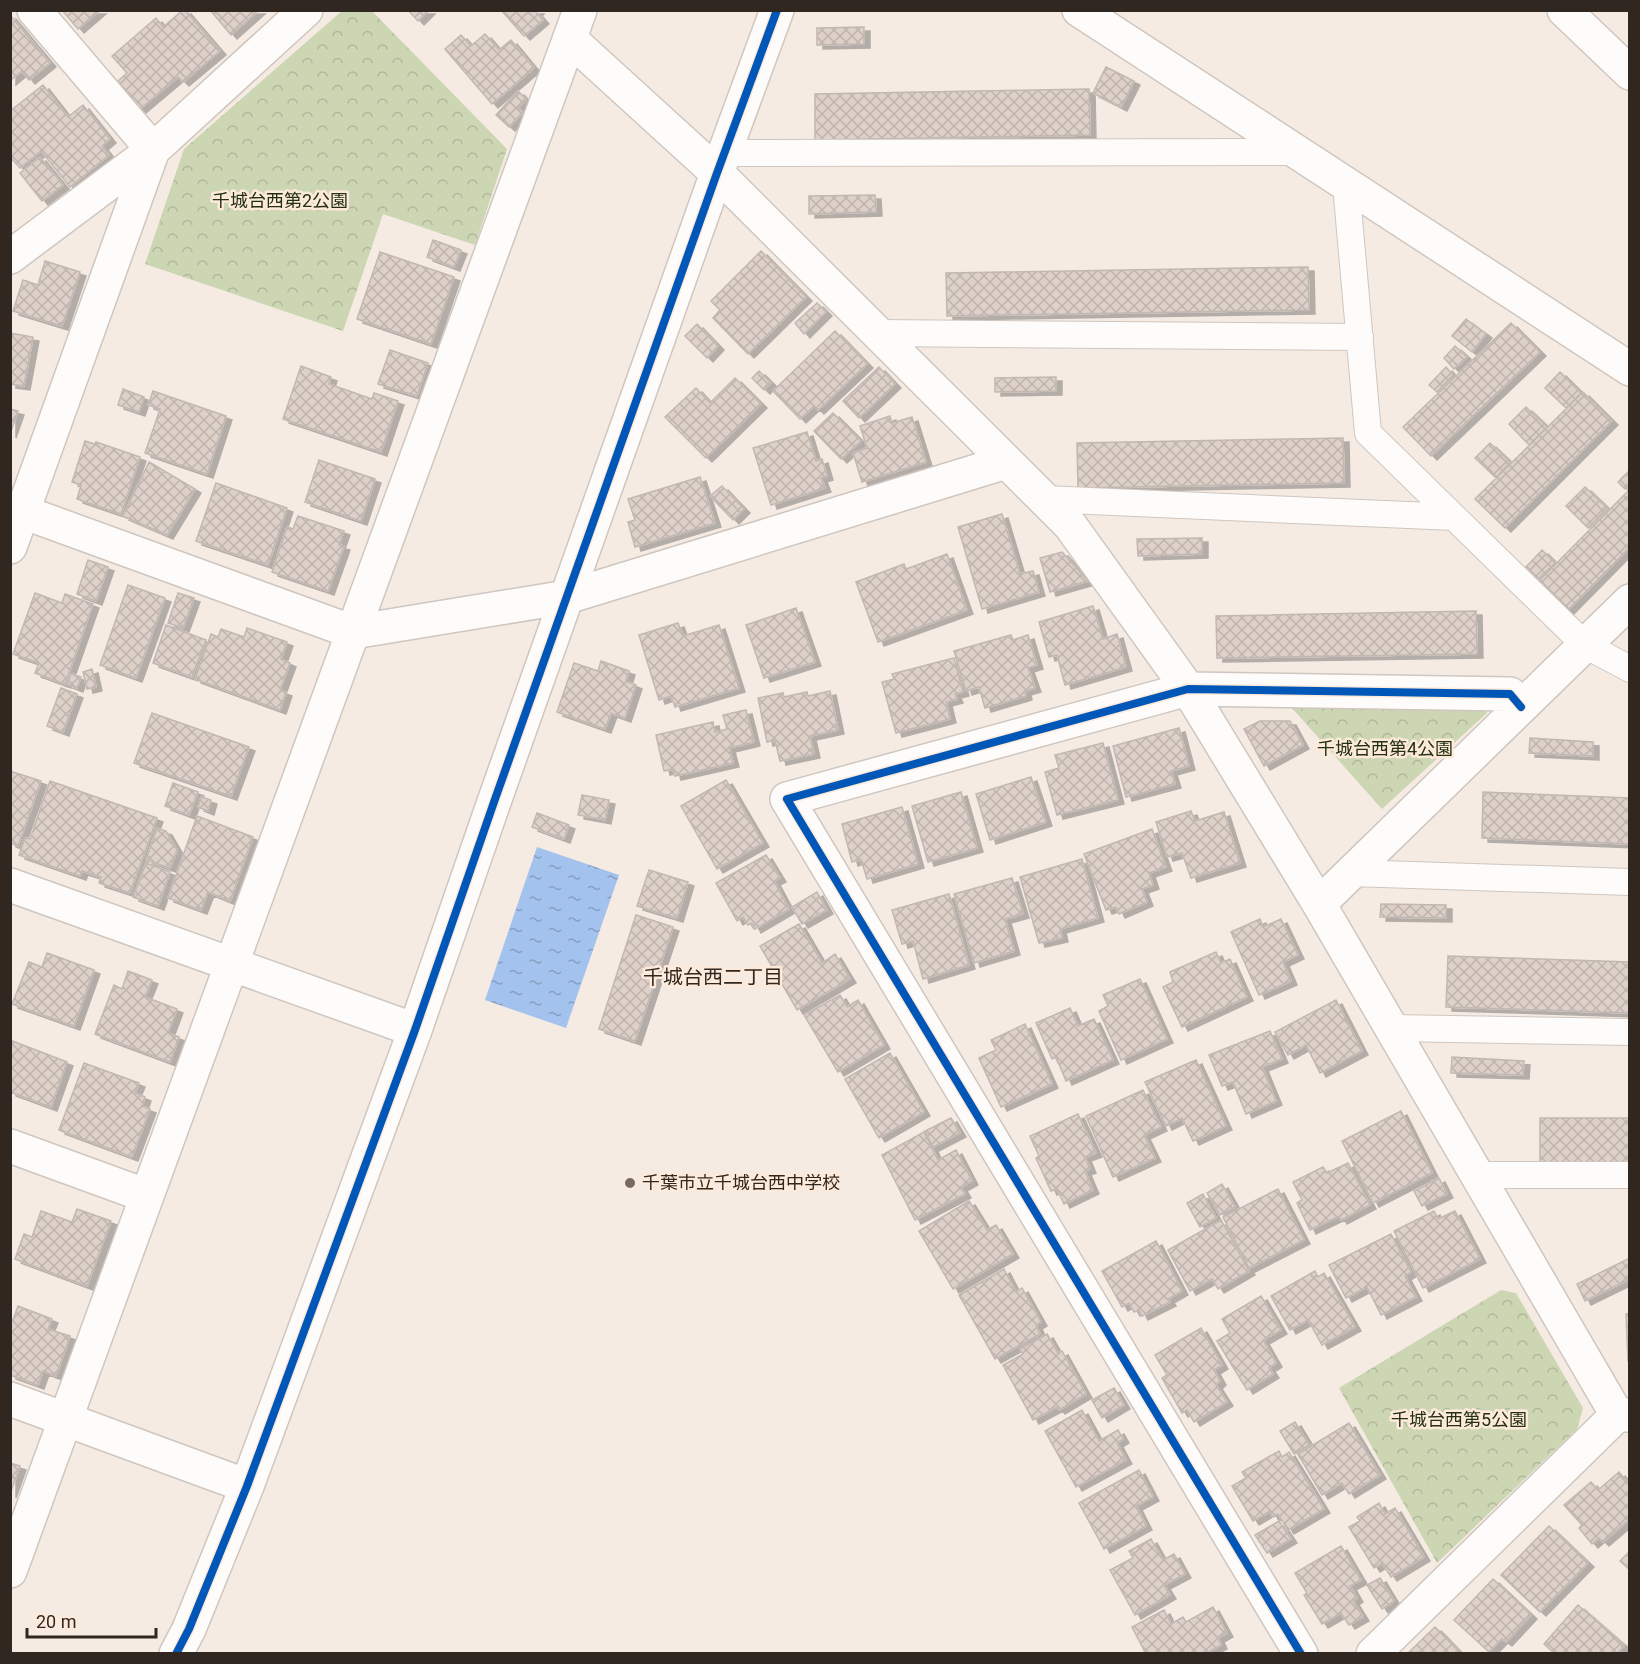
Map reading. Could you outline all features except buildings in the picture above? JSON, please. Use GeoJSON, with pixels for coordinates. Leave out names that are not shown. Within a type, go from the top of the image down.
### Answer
{"type":"FeatureCollection","features":[{"type":"Feature","properties":{"kind":"street"},"geometry":{"type":"LineString","coordinates":[[34,10],[153,150]]}},
{"type":"Feature","properties":{"kind":"street"},"geometry":{"type":"LineString","coordinates":[[10,257],[153,150],[306,10]]}},
{"type":"Feature","properties":{"kind":"street"},"geometry":{"type":"LineString","coordinates":[[176,1653],[189,1629],[246,1486],[415,1030],[720,163],[777,10]]}},
{"type":"Feature","properties":{"kind":"street"},"geometry":{"type":"LineString","coordinates":[[1079,10],[1629,369]]}},
{"type":"Feature","properties":{"kind":"street"},"geometry":{"type":"LineString","coordinates":[[1564,10],[1629,73]]}},
{"type":"Feature","properties":{"kind":"street"},"geometry":{"type":"LineString","coordinates":[[10,1570],[575,25],[720,163],[877,333],[1070,525],[1188,689],[1319,904],[1477,1175],[1623,1415],[1373,1653]]}},
{"type":"Feature","properties":{"kind":"street"},"geometry":{"type":"LineString","coordinates":[[10,547],[153,150]]}},
{"type":"Feature","properties":{"kind":"street"},"geometry":{"type":"LineString","coordinates":[[23,512],[353,632],[567,597],[1006,462]]}},
{"type":"Feature","properties":{"kind":"street"},"geometry":{"type":"LineString","coordinates":[[1319,904],[1629,601]]}},
{"type":"Feature","properties":{"kind":"street"},"geometry":{"type":"LineString","coordinates":[[1301,1653],[787,799],[1188,689],[1510,694],[1521,707]]}},
{"type":"Feature","properties":{"kind":"street"},"geometry":{"type":"LineString","coordinates":[[10,885],[415,1030]]}},
{"type":"Feature","properties":{"kind":"street"},"geometry":{"type":"LineString","coordinates":[[10,1146],[147,1197]]}},
{"type":"Feature","properties":{"kind":"street"},"geometry":{"type":"LineString","coordinates":[[10,1399],[246,1486]]}},
{"type":"Feature","properties":{"kind":"lane"},"geometry":{"type":"LineString","coordinates":[[720,163],[1297,152]]}},
{"type":"Feature","properties":{"kind":"lane"},"geometry":{"type":"LineString","coordinates":[[1346,185],[1368,433],[1585,645],[1629,669]]}},
{"type":"Feature","properties":{"kind":"lane"},"geometry":{"type":"LineString","coordinates":[[877,333],[1360,338]]}},
{"type":"Feature","properties":{"kind":"lane"},"geometry":{"type":"LineString","coordinates":[[1044,499],[1454,517]]}},
{"type":"Feature","properties":{"kind":"lane"},"geometry":{"type":"LineString","coordinates":[[1351,873],[1629,882]]}},
{"type":"Feature","properties":{"kind":"lane"},"geometry":{"type":"LineString","coordinates":[[1391,1028],[1629,1032]]}},
{"type":"Feature","properties":{"kind":"lane"},"geometry":{"type":"LineString","coordinates":[[1477,1175],[1629,1175]]}},
{"type":"Feature","properties":{"kind":"green space","name":"千城台西第2公園"},"geometry":{"type":"Polygon","coordinates":[[[343,10],[372,11],[507,149],[475,245],[383,214],[343,331],[145,264],[184,149],[343,10]]]}},
{"type":"Feature","properties":{"kind":"green space","name":"千城台西第4公園"},"geometry":{"type":"Polygon","coordinates":[[[1481,705],[1487,713],[1382,809],[1291,707],[1481,705]]]}},
{"type":"Feature","properties":{"kind":"green space","name":"千城台西第5公園"},"geometry":{"type":"Polygon","coordinates":[[[1501,1290],[1516,1293],[1583,1408],[1577,1429],[1437,1563],[1339,1388],[1501,1290]]]}},
{"type":"Feature","properties":{"kind":"water"},"geometry":{"type":"Polygon","coordinates":[[[537,847],[619,875],[566,1028],[485,1000],[537,847]]]}},
{"type":"Feature","properties":{"kind":"cycle path"},"geometry":{"type":"LineString","coordinates":[[176,1654],[189,1629],[247,1486],[415,1030],[717,173],[777,10]]}},
{"type":"Feature","properties":{"kind":"cycle path"},"geometry":{"type":"LineString","coordinates":[[1301,1654],[787,799],[1188,689],[1510,694],[1521,707]]}},
{"type":"Feature","properties":{"kind":"place","name":"千葉市立千城台西中学校"},"geometry":{"type":"Point","coordinates":[630,1183]}},
{"type":"Feature","properties":{"kind":"district","name":"千城台西二丁目"},"geometry":{"type":"Point","coordinates":[713,977]}}]}
